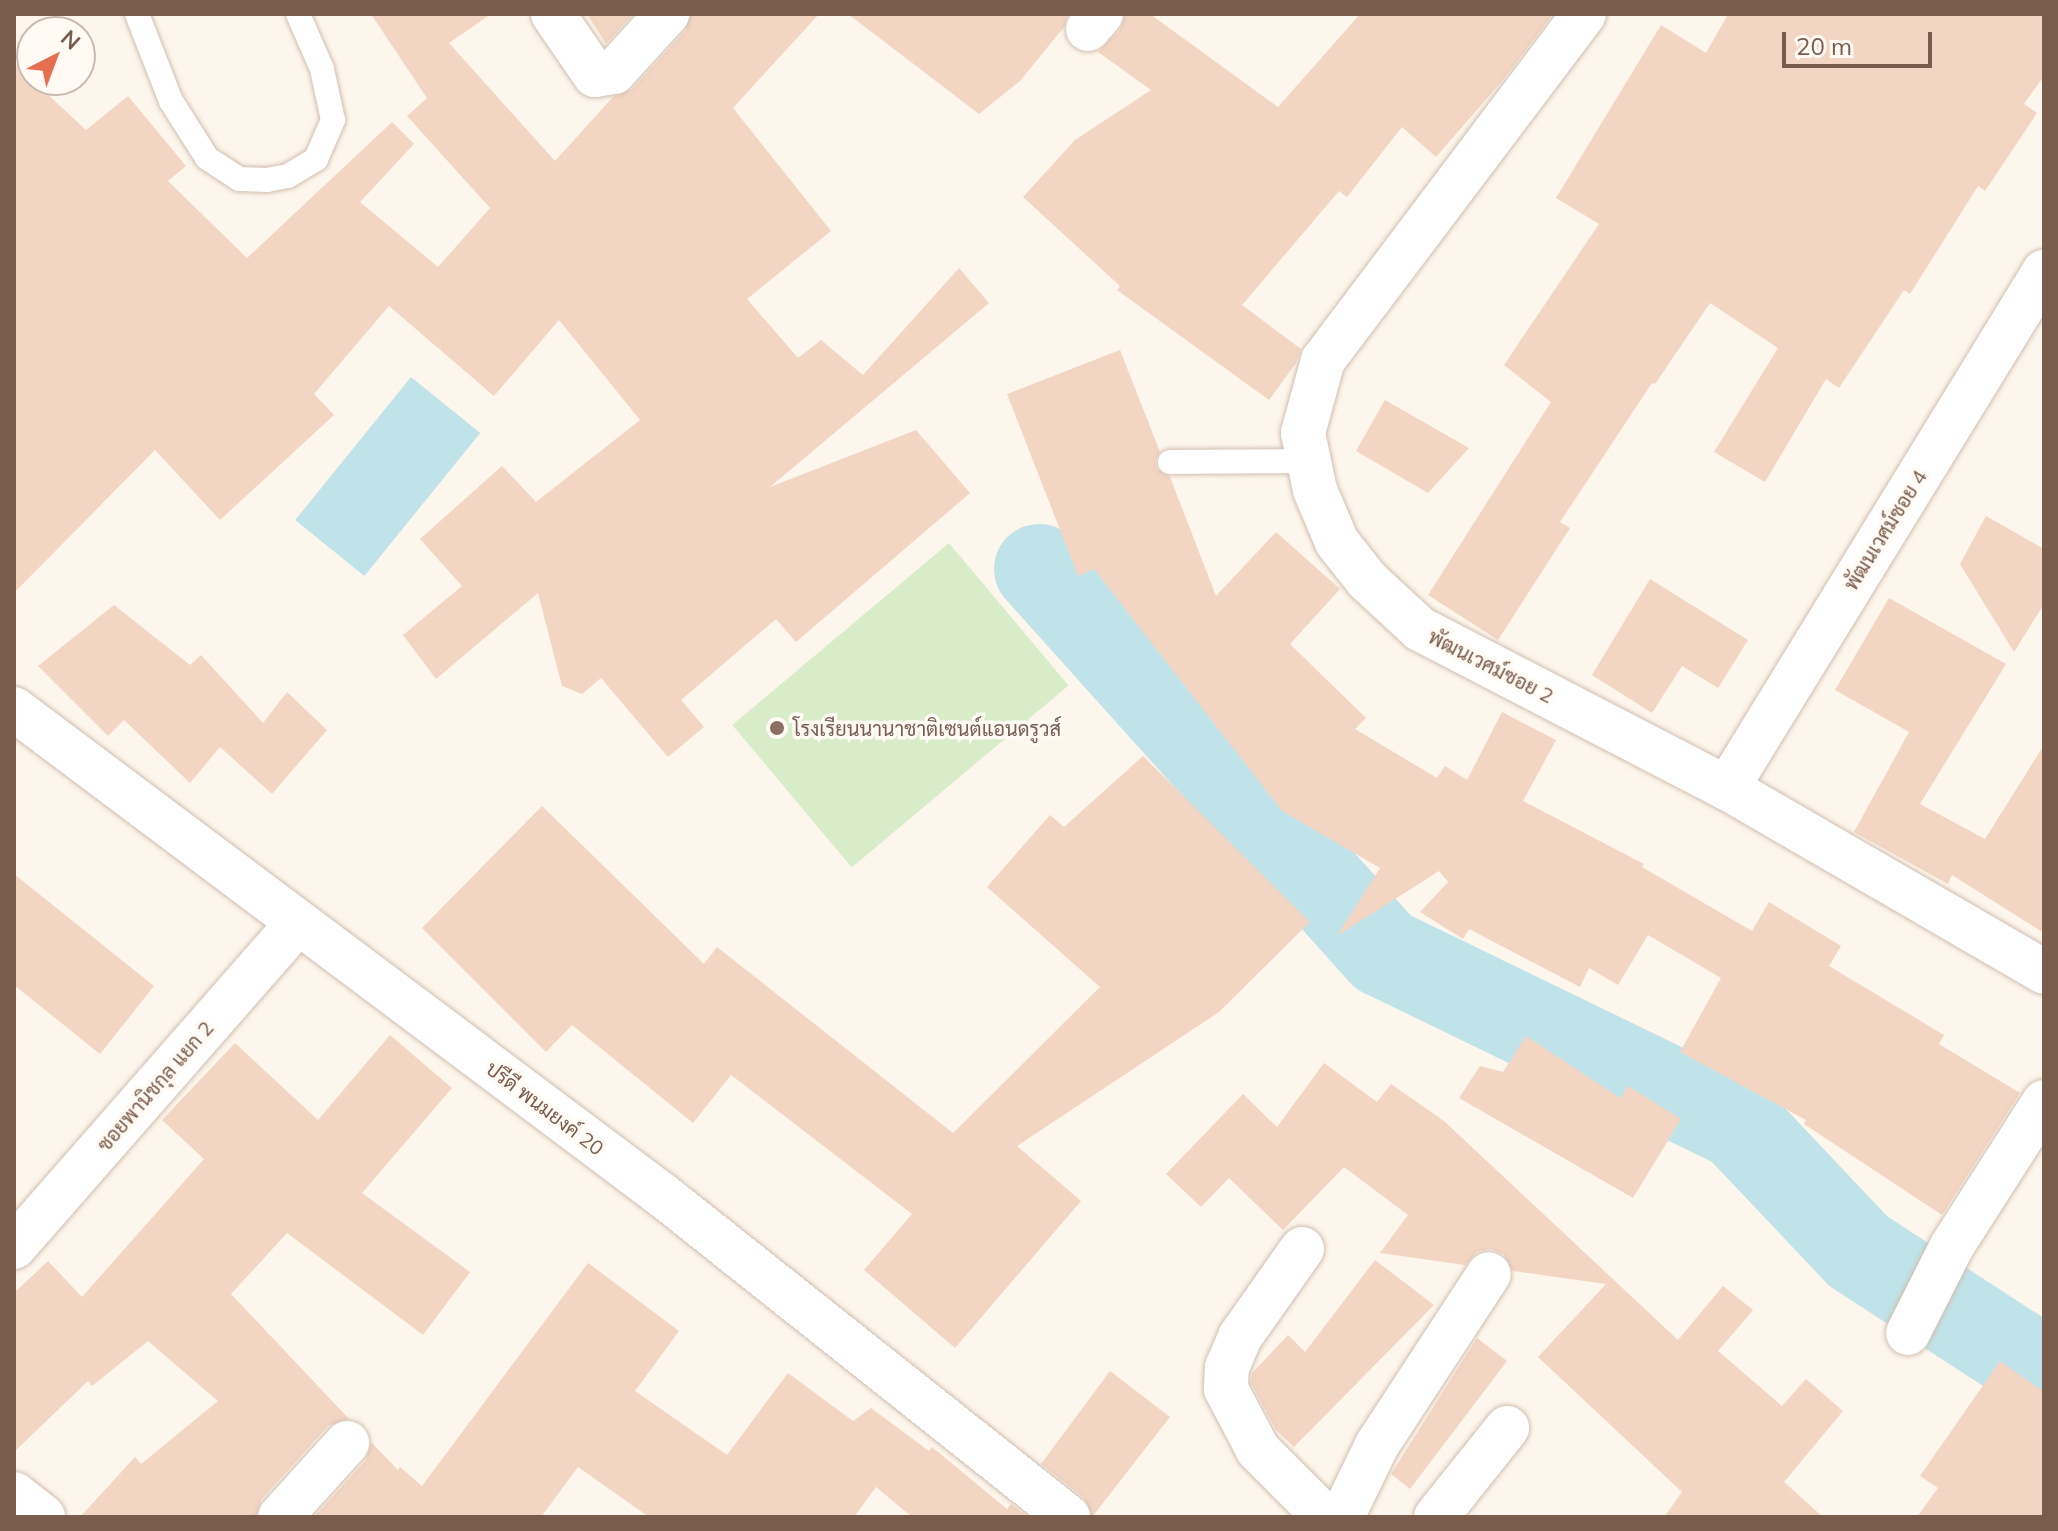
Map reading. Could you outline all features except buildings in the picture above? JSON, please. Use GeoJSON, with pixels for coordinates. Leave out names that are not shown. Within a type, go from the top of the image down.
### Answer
{"type":"FeatureCollection","features":[{"type":"Feature","properties":{"kind":"street"},"geometry":{"type":"LineString","coordinates":[[553,14],[595,75],[614,72],[667,14]]}},
{"type":"Feature","properties":{"kind":"street","name":"พัฒนเวศม์ซอย 2"},"geometry":{"type":"LineString","coordinates":[[1584,14],[1323,360],[1303,433],[1315,490],[1337,542],[1367,580],[1420,629],[1727,788],[2044,972]]}},
{"type":"Feature","properties":{"kind":"street","name":"พัฒนเวศม์ซอย 4"},"geometry":{"type":"LineString","coordinates":[[1727,788],[2044,272]]}},
{"type":"Feature","properties":{"kind":"street","name":"ปรีดี พนมยงค์ 20"},"geometry":{"type":"LineString","coordinates":[[14,709],[661,1194],[1068,1517]]}},
{"type":"Feature","properties":{"kind":"street","name":"ซอยพานิชกุล แยก 2"},"geometry":{"type":"LineString","coordinates":[[14,1247],[297,924]]}},
{"type":"Feature","properties":{"kind":"street"},"geometry":{"type":"LineString","coordinates":[[1914,1321],[1952,1246],[2044,1102]]}},
{"type":"Feature","properties":{"kind":"street"},"geometry":{"type":"LineString","coordinates":[[1302,1249],[1240,1337],[1227,1367],[1226,1389],[1258,1450],[1325,1517]]}},
{"type":"Feature","properties":{"kind":"street"},"geometry":{"type":"LineString","coordinates":[[1342,1517],[1377,1445],[1489,1274]]}},
{"type":"Feature","properties":{"kind":"street"},"geometry":{"type":"LineString","coordinates":[[1436,1517],[1507,1428]]}},
{"type":"Feature","properties":{"kind":"street"},"geometry":{"type":"LineString","coordinates":[[280,1517],[347,1443]]}},
{"type":"Feature","properties":{"kind":"street"},"geometry":{"type":"LineString","coordinates":[[14,1494],[43,1517]]}},
{"type":"Feature","properties":{"kind":"lane"},"geometry":{"type":"LineString","coordinates":[[137,14],[171,101],[207,158],[239,179],[267,180],[288,176],[316,159],[333,120],[322,69],[298,14]]}},
{"type":"Feature","properties":{"kind":"lane"},"geometry":{"type":"LineString","coordinates":[[1170,462],[1309,461]]}},
{"type":"Feature","properties":{"kind":"green space"},"geometry":{"type":"Polygon","coordinates":[[[949,543],[1069,685],[852,867],[732,725],[949,543]]]}},
{"type":"Feature","properties":{"kind":"water"},"geometry":{"type":"Polygon","coordinates":[[[411,377],[480,433],[364,576],[295,520],[411,377]]]}},
{"type":"Feature","properties":{"kind":"waterway"},"geometry":{"type":"LineString","coordinates":[[1039,569],[1383,952],[1739,1125],[1858,1251],[2044,1372]]}},
{"type":"Feature","properties":{"kind":"place","name":"โรงเรียนนานาชาติเซนต์แอนดรูวส์"},"geometry":{"type":"Point","coordinates":[777,728]}}]}
